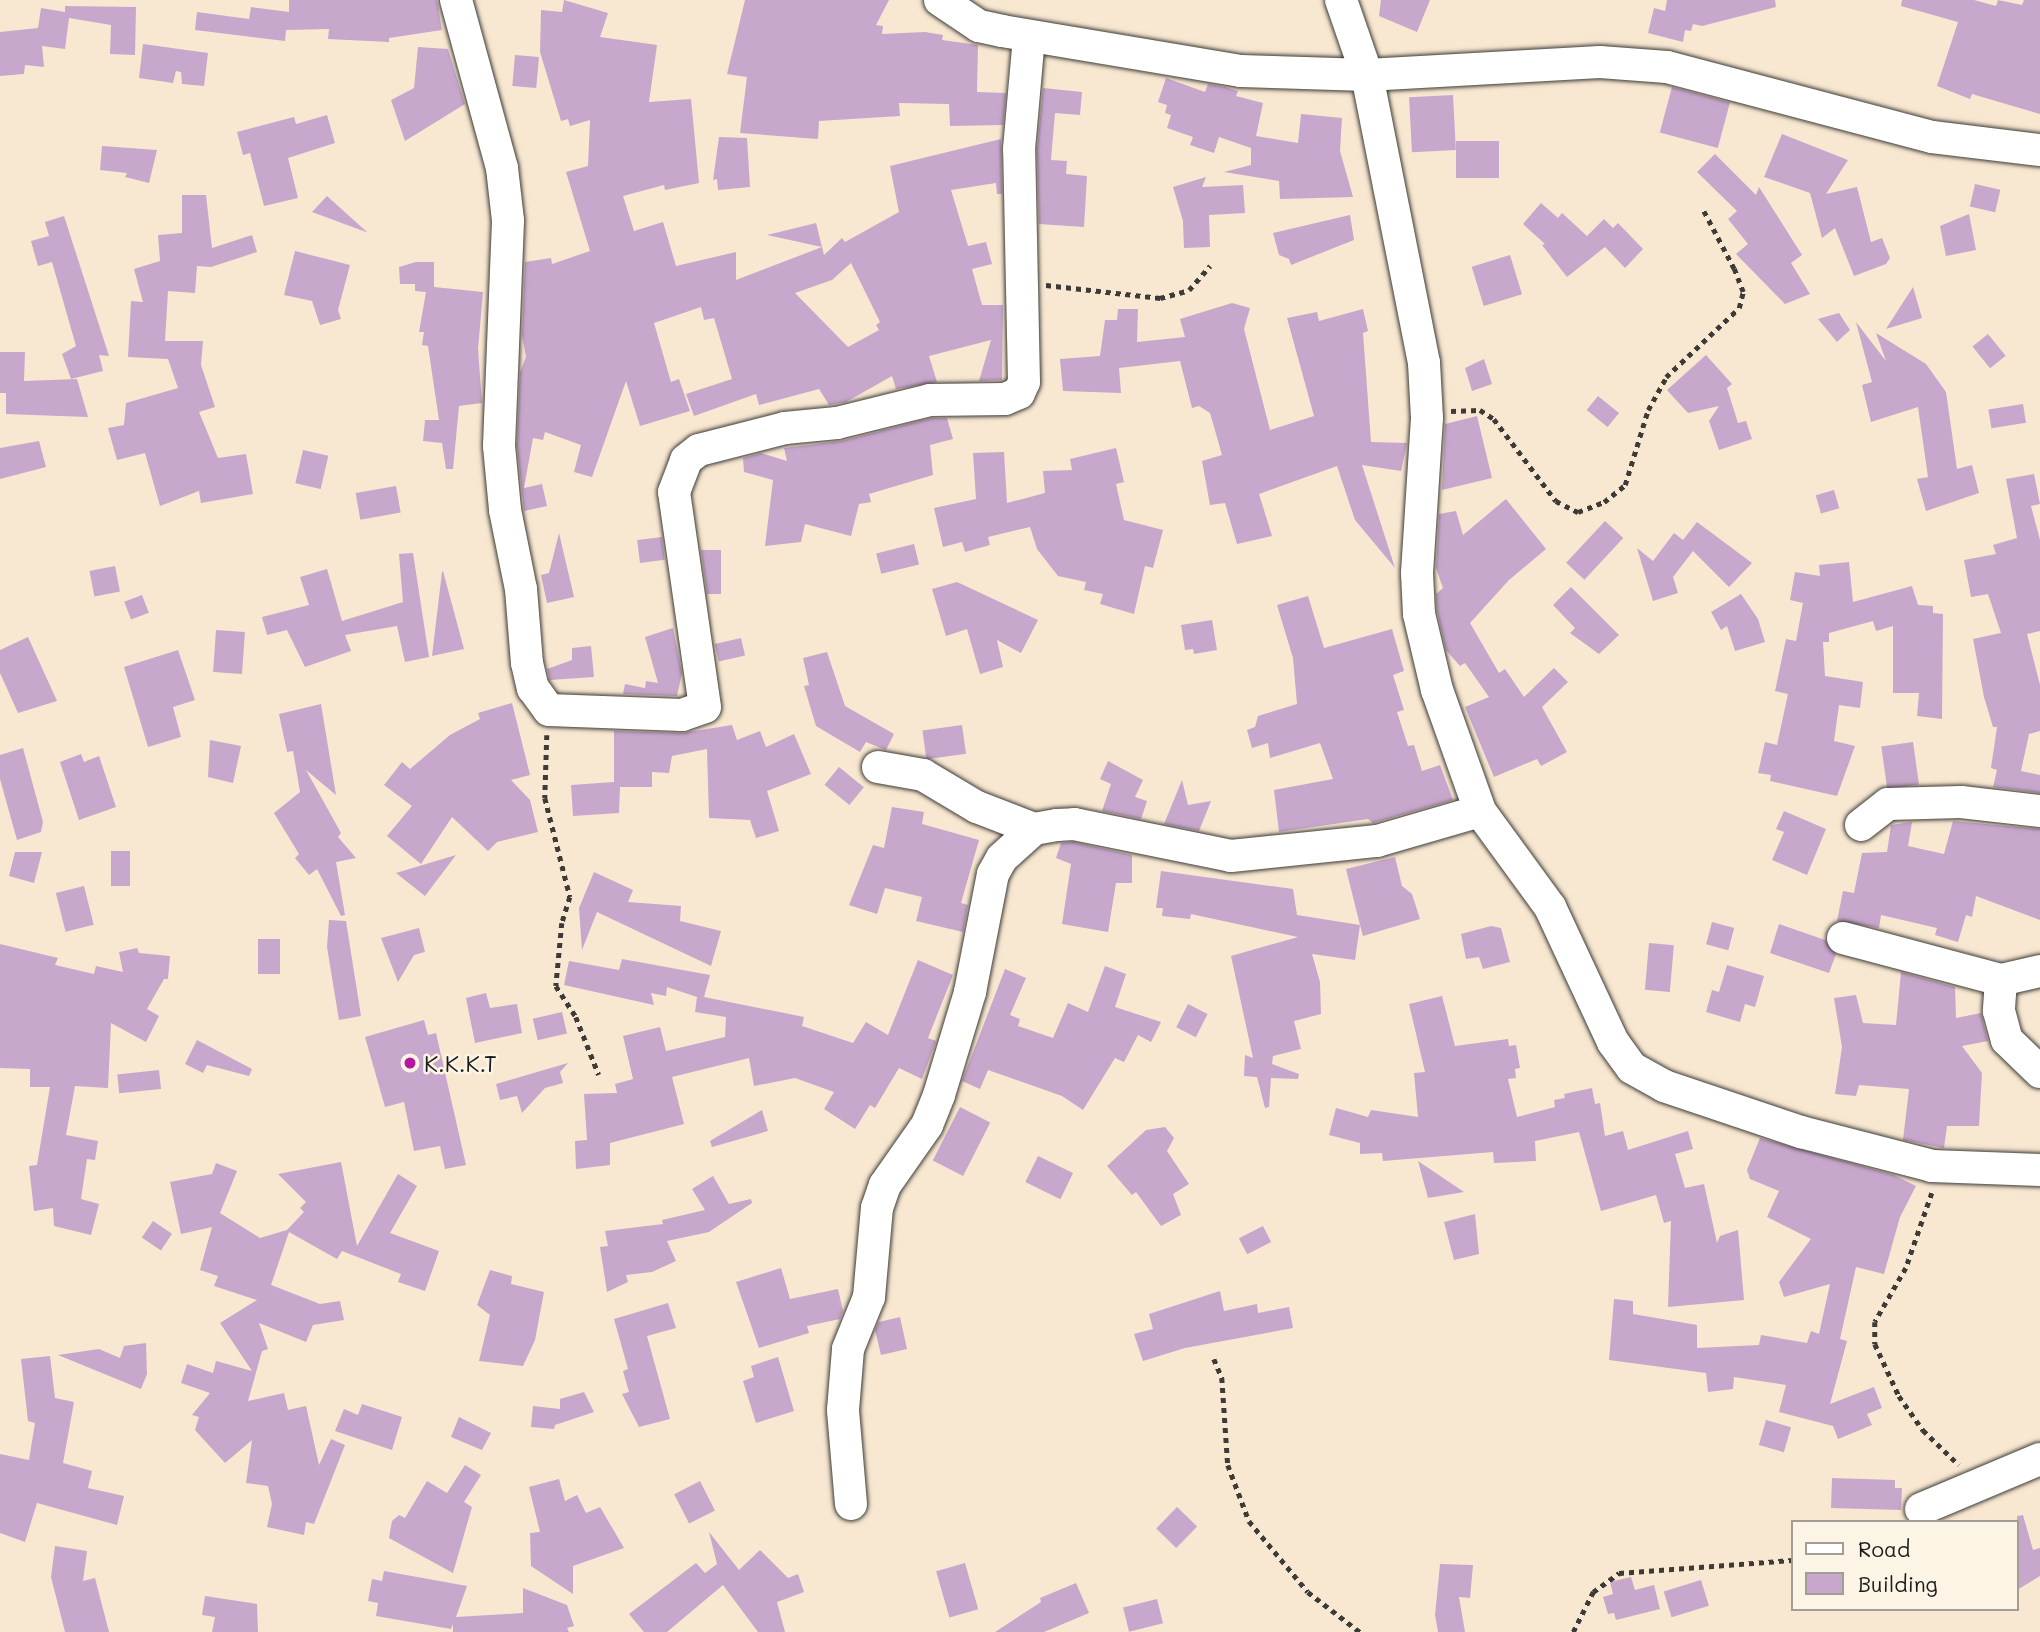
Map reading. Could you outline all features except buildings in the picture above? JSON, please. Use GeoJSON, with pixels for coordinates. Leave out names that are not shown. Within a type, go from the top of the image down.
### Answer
{"type":"FeatureCollection","features":[{"type":"Feature","properties":{"kind":"street"},"geometry":{"type":"LineString","coordinates":[[456,0],[502,168],[508,221],[499,446],[505,510],[521,589],[527,663],[533,688],[549,710],[700,713],[706,699],[674,492],[686,460],[699,450],[785,428],[838,423],[930,400],[1005,398],[1019,393],[1024,382],[1018,149],[1029,37]]}},
{"type":"Feature","properties":{"kind":"street"},"geometry":{"type":"LineString","coordinates":[[940,0],[979,26],[1029,37],[1241,71],[1367,75],[1600,62],[1667,68],[1931,137],[2040,150]]}},
{"type":"Feature","properties":{"kind":"street"},"geometry":{"type":"LineString","coordinates":[[1341,0],[1367,75],[1424,363],[1427,418],[1418,549],[1419,614],[1445,716],[1480,811],[1550,907],[1566,935],[1588,995],[1632,1068],[1664,1086],[1801,1132],[1944,1167],[2040,1170]]}},
{"type":"Feature","properties":{"kind":"street"},"geometry":{"type":"LineString","coordinates":[[878,767],[923,775],[976,807],[1034,829],[1074,824],[1231,856],[1377,841],[1480,811]]}},
{"type":"Feature","properties":{"kind":"street"},"geometry":{"type":"LineString","coordinates":[[1861,825],[1888,804],[1961,802],[2040,811]]}},
{"type":"Feature","properties":{"kind":"street"},"geometry":{"type":"LineString","coordinates":[[851,1504],[843,1410],[848,1349],[869,1297],[877,1208],[885,1185],[927,1125],[956,1046],[993,874],[1002,858],[1034,829]]}},
{"type":"Feature","properties":{"kind":"street"},"geometry":{"type":"LineString","coordinates":[[1843,938],[2001,980],[2040,971]]}},
{"type":"Feature","properties":{"kind":"street"},"geometry":{"type":"LineString","coordinates":[[2001,980],[1999,1011],[2007,1040],[2040,1072]]}},
{"type":"Feature","properties":{"kind":"street"},"geometry":{"type":"LineString","coordinates":[[1921,1509],[2040,1459]]}},
{"type":"Feature","properties":{"kind":"path"},"geometry":{"type":"LineString","coordinates":[[1427,418],[1466,408],[1480,410],[1494,419],[1556,501],[1578,512],[1604,502],[1625,485],[1648,410],[1666,377],[1739,307],[1743,292],[1702,208]]}},
{"type":"Feature","properties":{"kind":"path"},"geometry":{"type":"LineString","coordinates":[[1021,282],[1160,298],[1189,290],[1210,266]]}},
{"type":"Feature","properties":{"kind":"path"},"geometry":{"type":"LineString","coordinates":[[549,710],[545,798],[570,897],[562,923],[556,986],[576,1017],[599,1076]]}},
{"type":"Feature","properties":{"kind":"path"},"geometry":{"type":"LineString","coordinates":[[1944,1167],[1906,1268],[1875,1322],[1875,1344],[1899,1396],[1923,1430],[1980,1484]]}},
{"type":"Feature","properties":{"kind":"path"},"geometry":{"type":"LineString","coordinates":[[1214,1359],[1222,1378],[1227,1465],[1249,1521],[1308,1592],[1360,1632]]}},
{"type":"Feature","properties":{"kind":"path"},"geometry":{"type":"LineString","coordinates":[[1573,1632],[1593,1592],[1619,1573],[1792,1560]]}},
{"type":"Feature","properties":{"kind":"place","name":"K.K.K.T"},"geometry":{"type":"Point","coordinates":[410,1063]}}]}
